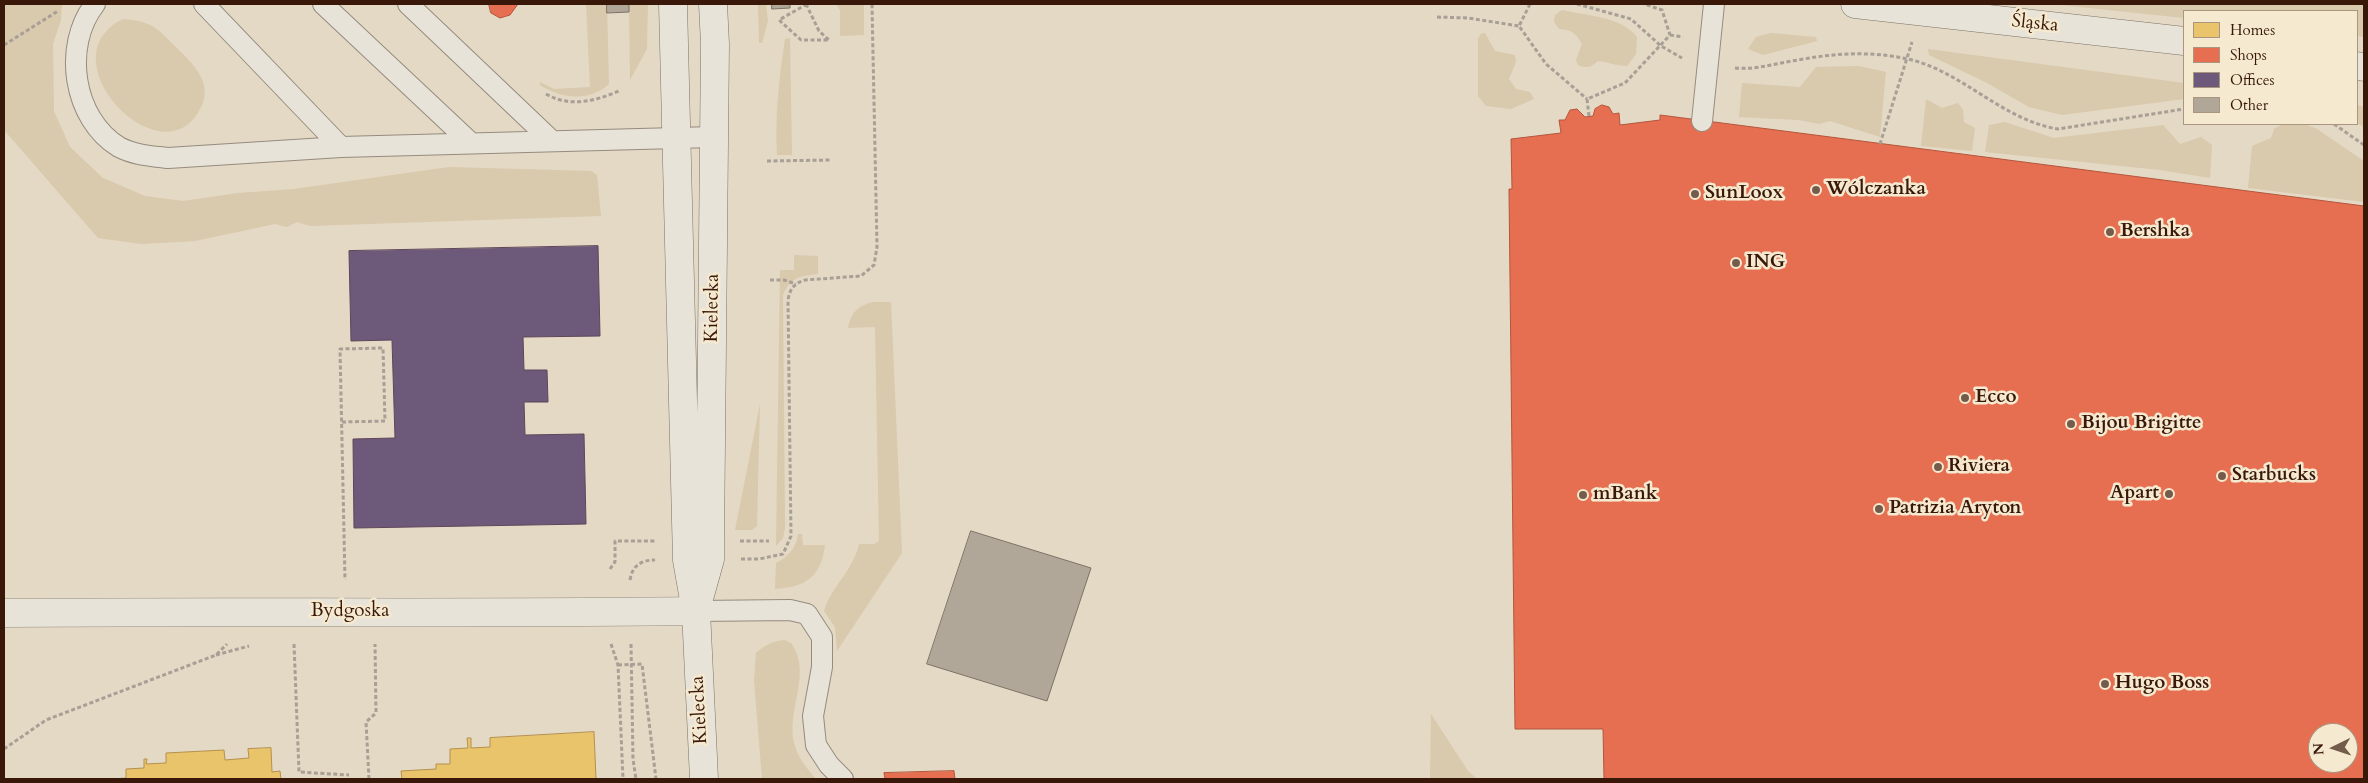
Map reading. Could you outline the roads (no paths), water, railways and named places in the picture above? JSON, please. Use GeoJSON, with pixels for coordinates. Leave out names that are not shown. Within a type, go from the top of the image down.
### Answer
{"type":"FeatureCollection","features":[{"type":"Feature","properties":{"kind":"main road","name":"Kielecka"},"geometry":{"type":"LineString","coordinates":[[673,4],[687,550],[696,611],[704,779]]}},
{"type":"Feature","properties":{"kind":"main road","name":"Kielecka"},"geometry":{"type":"LineString","coordinates":[[696,611],[710,559],[715,44],[713,4]]}},
{"type":"Feature","properties":{"kind":"main road","name":"Śląska"},"geometry":{"type":"LineString","coordinates":[[1855,4],[2183,41]]}},
{"type":"Feature","properties":{"kind":"main road","name":"Bydgoska"},"geometry":{"type":"LineString","coordinates":[[4,613],[696,611]]}},
{"type":"Feature","properties":{"kind":"lane"},"geometry":{"type":"LineString","coordinates":[[94,4],[82,25],[76,46],[80,94],[95,126],[121,148],[142,156],[168,158],[341,147],[714,137]]}},
{"type":"Feature","properties":{"kind":"lane"},"geometry":{"type":"LineString","coordinates":[[204,4],[341,147]]}},
{"type":"Feature","properties":{"kind":"lane"},"geometry":{"type":"LineString","coordinates":[[323,4],[470,143]]}},
{"type":"Feature","properties":{"kind":"lane"},"geometry":{"type":"LineString","coordinates":[[408,4],[551,140]]}},
{"type":"Feature","properties":{"kind":"lane"},"geometry":{"type":"LineString","coordinates":[[1702,121],[1714,4]]}},
{"type":"Feature","properties":{"kind":"lane"},"geometry":{"type":"LineString","coordinates":[[696,611],[790,610],[807,614],[822,637],[822,667],[813,716],[816,745],[829,764],[843,779]]}},
{"type":"Feature","properties":{"kind":"place","name":"Wólczanka"},"geometry":{"type":"Point","coordinates":[1816,190]}},
{"type":"Feature","properties":{"kind":"place","name":"SunLoox"},"geometry":{"type":"Point","coordinates":[1695,194]}},
{"type":"Feature","properties":{"kind":"place","name":"Bershka"},"geometry":{"type":"Point","coordinates":[2110,232]}},
{"type":"Feature","properties":{"kind":"place","name":"ING"},"geometry":{"type":"Point","coordinates":[1736,263]}},
{"type":"Feature","properties":{"kind":"place","name":"Ecco"},"geometry":{"type":"Point","coordinates":[1965,398]}},
{"type":"Feature","properties":{"kind":"place","name":"Bijou Brigitte"},"geometry":{"type":"Point","coordinates":[2071,424]}},
{"type":"Feature","properties":{"kind":"place","name":"Riviera"},"geometry":{"type":"Point","coordinates":[1938,467]}},
{"type":"Feature","properties":{"kind":"place","name":"Starbucks"},"geometry":{"type":"Point","coordinates":[2222,476]}},
{"type":"Feature","properties":{"kind":"place","name":"Apart"},"geometry":{"type":"Point","coordinates":[2169,494]}},
{"type":"Feature","properties":{"kind":"place","name":"mBank"},"geometry":{"type":"Point","coordinates":[1583,495]}},
{"type":"Feature","properties":{"kind":"place","name":"Patrizia Aryton"},"geometry":{"type":"Point","coordinates":[1879,509]}},
{"type":"Feature","properties":{"kind":"place","name":"Hugo Boss"},"geometry":{"type":"Point","coordinates":[2105,684]}}]}
